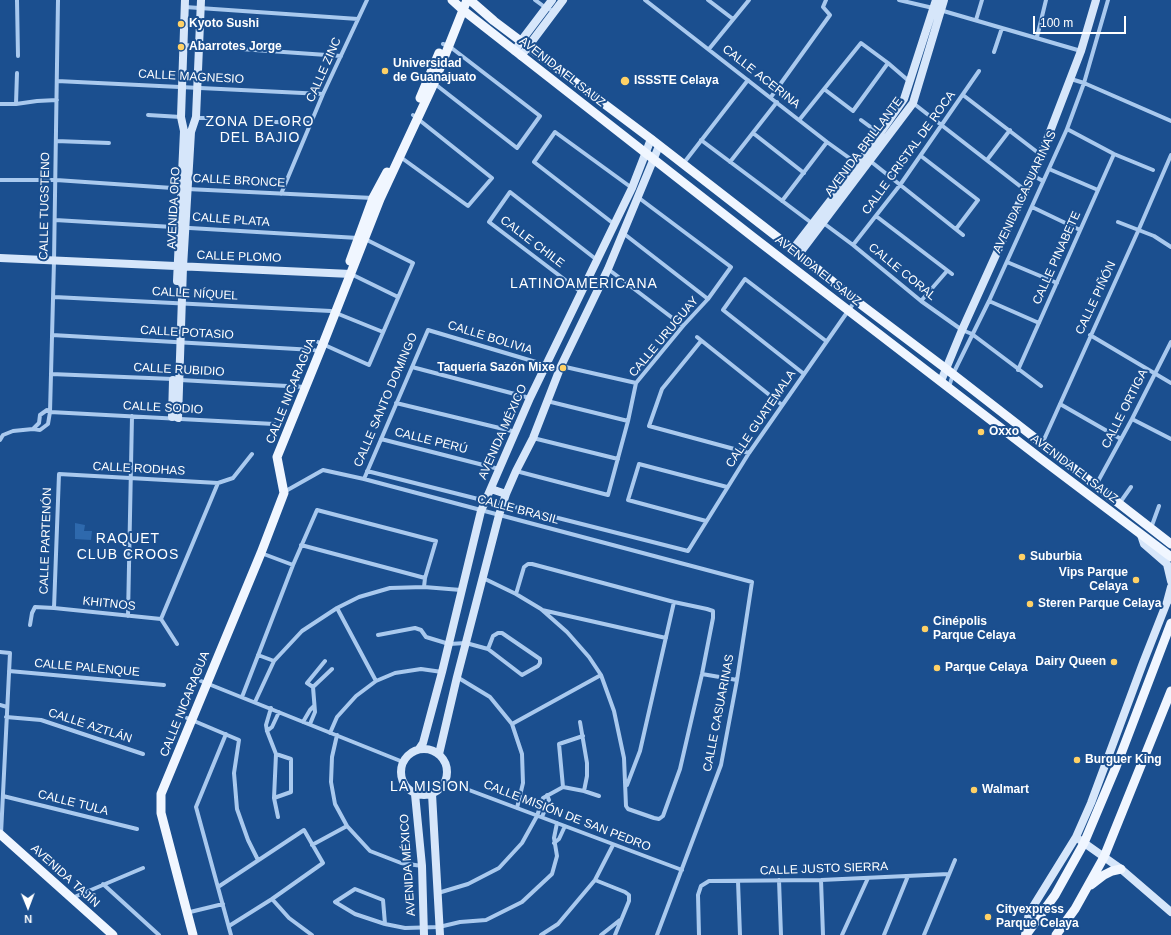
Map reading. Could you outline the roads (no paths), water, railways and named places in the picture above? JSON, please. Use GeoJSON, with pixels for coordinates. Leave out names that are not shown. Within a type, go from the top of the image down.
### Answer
{"type":"FeatureCollection","features":[{"type":"Feature","properties":{"kind":"main road","name":"CALLE NICARAGUA"},"geometry":{"type":"LineString","coordinates":[[361,238],[431,81],[446,45],[459,4],[468,0]]}},
{"type":"Feature","properties":{"kind":"main road","name":"AVENIDA EL SAUZ"},"geometry":{"type":"LineString","coordinates":[[468,0],[796,251],[855,300],[953,374],[1171,544]]}},
{"type":"Feature","properties":{"kind":"main road","name":"AVENIDA EL SAUZ"},"geometry":{"type":"LineString","coordinates":[[459,4],[518,53],[653,159],[1040,458],[1171,557]]}},
{"type":"Feature","properties":{"kind":"main road","name":"CALLE NICARAGUA"},"geometry":{"type":"LineString","coordinates":[[193,935],[185,913],[157,813],[157,794],[259,552],[281,493],[271,457],[303,387],[334,312],[361,238],[373,198],[399,155]]}},
{"type":"Feature","properties":{"kind":"main road"},"geometry":{"type":"LineString","coordinates":[[1040,458],[1045,446]]}},
{"type":"Feature","properties":{"kind":"main road"},"geometry":{"type":"LineString","coordinates":[[1116,516],[1121,505]]}},
{"type":"Feature","properties":{"kind":"main road"},"geometry":{"type":"LineString","coordinates":[[1025,935],[1055,895],[1084,843],[1118,761],[1171,623]]}},
{"type":"Feature","properties":{"kind":"main road"},"geometry":{"type":"LineString","coordinates":[[1056,935],[1075,909],[1104,857],[1171,691]]}},
{"type":"Feature","properties":{"kind":"main road","name":"AVENIDA TAJÍN"},"geometry":{"type":"LineString","coordinates":[[1,834],[113,935]]}},
{"type":"Feature","properties":{"kind":"main road"},"geometry":{"type":"LineString","coordinates":[[1087,889],[1104,874],[1121,869]]}},
{"type":"Feature","properties":{"kind":"main road","name":"CALLE NICARAGUA"},"geometry":{"type":"LineString","coordinates":[[185,913],[189,935]]}},
{"type":"Feature","properties":{"kind":"street"},"geometry":{"type":"LineString","coordinates":[[18,0],[18,56]]}},
{"type":"Feature","properties":{"kind":"street","name":"CALLE TUGSTENO"},"geometry":{"type":"LineString","coordinates":[[50,412],[54,297],[58,0]]}},
{"type":"Feature","properties":{"kind":"street","name":"CALLE ZINC"},"geometry":{"type":"LineString","coordinates":[[281,194],[323,94],[367,0]]}},
{"type":"Feature","properties":{"kind":"street"},"geometry":{"type":"LineString","coordinates":[[535,0],[546,8],[554,11]]}},
{"type":"Feature","properties":{"kind":"street"},"geometry":{"type":"LineString","coordinates":[[518,53],[552,0]]}},
{"type":"Feature","properties":{"kind":"street"},"geometry":{"type":"LineString","coordinates":[[524,44],[563,0]]}},
{"type":"Feature","properties":{"kind":"street"},"geometry":{"type":"LineString","coordinates":[[708,0],[733,19]]}},
{"type":"Feature","properties":{"kind":"street"},"geometry":{"type":"LineString","coordinates":[[709,49],[749,0]]}},
{"type":"Feature","properties":{"kind":"street"},"geometry":{"type":"LineString","coordinates":[[771,97],[830,15],[823,7],[826,0]]}},
{"type":"Feature","properties":{"kind":"street"},"geometry":{"type":"LineString","coordinates":[[899,0],[976,20],[1081,51]]}},
{"type":"Feature","properties":{"kind":"street","name":"AVENIDA BRILLANTE"},"geometry":{"type":"LineString","coordinates":[[796,251],[817,221],[913,103],[937,10],[936,0]]}},
{"type":"Feature","properties":{"kind":"street","name":"AVENIDA BRILLANTE"},"geometry":{"type":"LineString","coordinates":[[867,159],[880,134],[904,99],[937,10],[944,0]]}},
{"type":"Feature","properties":{"kind":"street"},"geometry":{"type":"LineString","coordinates":[[976,20],[982,0]]}},
{"type":"Feature","properties":{"kind":"street"},"geometry":{"type":"LineString","coordinates":[[1036,37],[1046,0]]}},
{"type":"Feature","properties":{"kind":"street","name":"AVENIDA CASUARINAS"},"geometry":{"type":"LineString","coordinates":[[941,381],[945,368],[1041,155],[1081,51],[1096,0]]}},
{"type":"Feature","properties":{"kind":"street","name":"AVENIDA CASUARINAS"},"geometry":{"type":"LineString","coordinates":[[949,387],[953,374],[989,301],[1067,129],[1084,83],[1108,0]]}},
{"type":"Feature","properties":{"kind":"street","name":"CALLE ACERINA"},"geometry":{"type":"LineString","coordinates":[[649,1],[827,142],[861,167]]}},
{"type":"Feature","properties":{"kind":"street"},"geometry":{"type":"LineString","coordinates":[[185,4],[201,4],[358,19]]}},
{"type":"Feature","properties":{"kind":"street","name":"AVENIDA ORO"},"geometry":{"type":"LineString","coordinates":[[175,418],[184,189],[184,132],[181,117],[185,4]]}},
{"type":"Feature","properties":{"kind":"street","name":"AVENIDA ORO"},"geometry":{"type":"LineString","coordinates":[[184,189],[191,132],[196,118],[201,4]]}},
{"type":"Feature","properties":{"kind":"street"},"geometry":{"type":"LineString","coordinates":[[994,52],[1002,28]]}},
{"type":"Feature","properties":{"kind":"street"},"geometry":{"type":"LineString","coordinates":[[800,120],[860,43],[888,63],[910,82]]}},
{"type":"Feature","properties":{"kind":"street"},"geometry":{"type":"LineString","coordinates":[[184,45],[341,56]]}},
{"type":"Feature","properties":{"kind":"street"},"geometry":{"type":"LineString","coordinates":[[431,81],[517,148],[540,116],[446,45]]}},
{"type":"Feature","properties":{"kind":"street"},"geometry":{"type":"LineString","coordinates":[[824,89],[853,111],[888,63]]}},
{"type":"Feature","properties":{"kind":"street","name":"CALLE CRISTAL DE ROCA"},"geometry":{"type":"LineString","coordinates":[[853,245],[921,156],[979,71]]}},
{"type":"Feature","properties":{"kind":"street"},"geometry":{"type":"LineString","coordinates":[[16,104],[17,73]]}},
{"type":"Feature","properties":{"kind":"street"},"geometry":{"type":"LineString","coordinates":[[1070,79],[1084,83],[1171,121]]}},
{"type":"Feature","properties":{"kind":"street","name":"CALLE MAGNESIO"},"geometry":{"type":"LineString","coordinates":[[57,80],[323,94]]}},
{"type":"Feature","properties":{"kind":"street"},"geometry":{"type":"LineString","coordinates":[[683,164],[748,80]]}},
{"type":"Feature","properties":{"kind":"street"},"geometry":{"type":"LineString","coordinates":[[962,94],[1041,155]]}},
{"type":"Feature","properties":{"kind":"street"},"geometry":{"type":"LineString","coordinates":[[0,104],[16,104],[37,100],[57,100]]}},
{"type":"Feature","properties":{"kind":"street"},"geometry":{"type":"LineString","coordinates":[[730,162],[777,102]]}},
{"type":"Feature","properties":{"kind":"street"},"geometry":{"type":"LineString","coordinates":[[913,103],[1025,191]]}},
{"type":"Feature","properties":{"kind":"street"},"geometry":{"type":"LineString","coordinates":[[148,115],[181,117]]}},
{"type":"Feature","properties":{"kind":"street"},"geometry":{"type":"LineString","coordinates":[[399,155],[468,206],[492,178],[415,116]]}},
{"type":"Feature","properties":{"kind":"street"},"geometry":{"type":"LineString","coordinates":[[196,118],[225,118]]}},
{"type":"Feature","properties":{"kind":"street"},"geometry":{"type":"LineString","coordinates":[[861,120],[880,134]]}},
{"type":"Feature","properties":{"kind":"street"},"geometry":{"type":"LineString","coordinates":[[275,122],[311,123]]}},
{"type":"Feature","properties":{"kind":"street"},"geometry":{"type":"LineString","coordinates":[[1067,129],[1114,154],[1153,170]]}},
{"type":"Feature","properties":{"kind":"street"},"geometry":{"type":"LineString","coordinates":[[987,160],[1010,130]]}},
{"type":"Feature","properties":{"kind":"street"},"geometry":{"type":"LineString","coordinates":[[614,225],[534,162],[555,132],[632,188]]}},
{"type":"Feature","properties":{"kind":"street"},"geometry":{"type":"LineString","coordinates":[[752,133],[804,173]]}},
{"type":"Feature","properties":{"kind":"street","name":"AVENIDA MÉXICO"},"geometry":{"type":"LineString","coordinates":[[419,749],[423,743],[442,672],[481,511],[530,398],[632,188],[651,139]]}},
{"type":"Feature","properties":{"kind":"street","name":"CALLE CORAL"},"geometry":{"type":"LineString","coordinates":[[701,140],[782,201],[817,221],[853,245],[921,301],[962,330],[972,334],[1041,386]]}},
{"type":"Feature","properties":{"kind":"street"},"geometry":{"type":"LineString","coordinates":[[56,141],[109,143]]}},
{"type":"Feature","properties":{"kind":"street"},"geometry":{"type":"LineString","coordinates":[[782,201],[827,142]]}},
{"type":"Feature","properties":{"kind":"street"},"geometry":{"type":"LineString","coordinates":[[439,754],[457,677],[506,494],[533,438],[562,366],[624,233],[659,146]]}},
{"type":"Feature","properties":{"kind":"street","name":"CALLE PINABETE"},"geometry":{"type":"LineString","coordinates":[[1018,370],[1114,154]]}},
{"type":"Feature","properties":{"kind":"street","name":"CALLE PIÑÓN"},"geometry":{"type":"LineString","coordinates":[[1045,446],[1060,404],[1170,161],[1171,155]]}},
{"type":"Feature","properties":{"kind":"street"},"geometry":{"type":"LineString","coordinates":[[921,156],[978,200],[956,229]]}},
{"type":"Feature","properties":{"kind":"street"},"geometry":{"type":"LineString","coordinates":[[867,159],[964,235]]}},
{"type":"Feature","properties":{"kind":"street"},"geometry":{"type":"LineString","coordinates":[[1049,169],[1098,190]]}},
{"type":"Feature","properties":{"kind":"street"},"geometry":{"type":"LineString","coordinates":[[1032,175],[1044,181]]}},
{"type":"Feature","properties":{"kind":"street","name":"CALLE BRONCE"},"geometry":{"type":"LineString","coordinates":[[0,180],[56,180],[184,189],[373,198]]}},
{"type":"Feature","properties":{"kind":"street","name":"CALLE CHILE"},"geometry":{"type":"LineString","coordinates":[[582,293],[489,222],[510,192],[597,260]]}},
{"type":"Feature","properties":{"kind":"street","name":"CALLE URUGUAY"},"geometry":{"type":"LineString","coordinates":[[516,471],[608,495],[628,421],[636,383],[683,326],[708,299],[731,267],[639,198]]}},
{"type":"Feature","properties":{"kind":"street"},"geometry":{"type":"LineString","coordinates":[[1032,207],[1080,230]]}},
{"type":"Feature","properties":{"kind":"street"},"geometry":{"type":"LineString","coordinates":[[876,216],[952,274]]}},
{"type":"Feature","properties":{"kind":"street","name":"CALLE PLATA"},"geometry":{"type":"LineString","coordinates":[[55,220],[361,238]]}},
{"type":"Feature","properties":{"kind":"street"},"geometry":{"type":"LineString","coordinates":[[1118,222],[1154,236],[1171,247]]}},
{"type":"Feature","properties":{"kind":"street"},"geometry":{"type":"LineString","coordinates":[[624,233],[708,299]]}},
{"type":"Feature","properties":{"kind":"street"},"geometry":{"type":"LineString","coordinates":[[319,347],[369,365],[412,263],[361,238]]}},
{"type":"Feature","properties":{"kind":"street","name":"CALLE PLOMO"},"geometry":{"type":"LineString","coordinates":[[0,258],[348,274]]}},
{"type":"Feature","properties":{"kind":"street"},"geometry":{"type":"LineString","coordinates":[[1007,262],[1057,283]]}},
{"type":"Feature","properties":{"kind":"street"},"geometry":{"type":"LineString","coordinates":[[608,269],[683,326]]}},
{"type":"Feature","properties":{"kind":"street"},"geometry":{"type":"LineString","coordinates":[[921,301],[947,271]]}},
{"type":"Feature","properties":{"kind":"street"},"geometry":{"type":"LineString","coordinates":[[348,274],[398,297]]}},
{"type":"Feature","properties":{"kind":"street"},"geometry":{"type":"LineString","coordinates":[[804,374],[723,310],[745,279],[826,341]]}},
{"type":"Feature","properties":{"kind":"street","name":"CALLE NÍQUEL"},"geometry":{"type":"LineString","coordinates":[[54,297],[334,312]]}},
{"type":"Feature","properties":{"kind":"street","name":"CALLE GUATEMALA"},"geometry":{"type":"LineString","coordinates":[[503,504],[688,551],[750,453],[855,300]]}},
{"type":"Feature","properties":{"kind":"street"},"geometry":{"type":"LineString","coordinates":[[989,301],[1039,323]]}},
{"type":"Feature","properties":{"kind":"street"},"geometry":{"type":"LineString","coordinates":[[334,312],[383,332]]}},
{"type":"Feature","properties":{"kind":"street","name":"CALLE BOLIVIA"},"geometry":{"type":"LineString","coordinates":[[428,330],[546,365]]}},
{"type":"Feature","properties":{"kind":"street","name":"CALLE SANTO DOMINGO"},"geometry":{"type":"LineString","coordinates":[[364,479],[428,330]]}},
{"type":"Feature","properties":{"kind":"street","name":"CALLE POTASIO"},"geometry":{"type":"LineString","coordinates":[[52,335],[178,343],[319,347]]}},
{"type":"Feature","properties":{"kind":"street"},"geometry":{"type":"LineString","coordinates":[[1090,335],[1171,383]]}},
{"type":"Feature","properties":{"kind":"street"},"geometry":{"type":"LineString","coordinates":[[696,337],[782,405]]}},
{"type":"Feature","properties":{"kind":"street"},"geometry":{"type":"LineString","coordinates":[[701,341],[662,389],[649,426],[750,453]]}},
{"type":"Feature","properties":{"kind":"street","name":"CALLE ORTIGA"},"geometry":{"type":"LineString","coordinates":[[1096,485],[1132,419],[1171,342]]}},
{"type":"Feature","properties":{"kind":"street"},"geometry":{"type":"LineString","coordinates":[[562,366],[636,383]]}},
{"type":"Feature","properties":{"kind":"street"},"geometry":{"type":"LineString","coordinates":[[412,367],[530,398]]}},
{"type":"Feature","properties":{"kind":"street","name":"CALLE RUBIDIO"},"geometry":{"type":"LineString","coordinates":[[51,374],[176,379],[303,387]]}},
{"type":"Feature","properties":{"kind":"street"},"geometry":{"type":"LineString","coordinates":[[547,401],[628,421]]}},
{"type":"Feature","properties":{"kind":"street"},"geometry":{"type":"LineString","coordinates":[[396,403],[516,432]]}},
{"type":"Feature","properties":{"kind":"street"},"geometry":{"type":"LineString","coordinates":[[1060,404],[1121,439]]}},
{"type":"Feature","properties":{"kind":"street"},"geometry":{"type":"LineString","coordinates":[[0,440],[3,436],[13,431],[33,429],[40,430],[48,424],[50,412],[47,410],[40,415],[39,423],[33,429]]}},
{"type":"Feature","properties":{"kind":"street","name":"CALLE SODIO"},"geometry":{"type":"LineString","coordinates":[[50,412],[274,424]]}},
{"type":"Feature","properties":{"kind":"street"},"geometry":{"type":"LineString","coordinates":[[128,616],[132,416]]}},
{"type":"Feature","properties":{"kind":"street"},"geometry":{"type":"LineString","coordinates":[[1132,419],[1171,439]]}},
{"type":"Feature","properties":{"kind":"street"},"geometry":{"type":"LineString","coordinates":[[533,438],[618,459]]}},
{"type":"Feature","properties":{"kind":"street","name":"CALLE PERÚ"},"geometry":{"type":"LineString","coordinates":[[381,439],[499,469]]}},
{"type":"Feature","properties":{"kind":"street"},"geometry":{"type":"LineString","coordinates":[[177,644],[161,619],[218,483],[233,478],[252,454]]}},
{"type":"Feature","properties":{"kind":"street"},"geometry":{"type":"LineString","coordinates":[[706,521],[628,500],[639,464],[728,487]]}},
{"type":"Feature","properties":{"kind":"street","name":"CALLE BRASIL"},"geometry":{"type":"LineString","coordinates":[[281,493],[323,470],[364,479],[752,582]]}},
{"type":"Feature","properties":{"kind":"street"},"geometry":{"type":"LineString","coordinates":[[367,471],[486,501]]}},
{"type":"Feature","properties":{"kind":"street","name":"CALLE RODHAS"},"geometry":{"type":"LineString","coordinates":[[59,474],[218,483]]}},
{"type":"Feature","properties":{"kind":"street","name":"CALLE PARTENÓN"},"geometry":{"type":"LineString","coordinates":[[54,608],[59,474]]}},
{"type":"Feature","properties":{"kind":"street"},"geometry":{"type":"LineString","coordinates":[[1121,505],[1131,487]]}},
{"type":"Feature","properties":{"kind":"street"},"geometry":{"type":"LineString","coordinates":[[491,488],[506,494]]}},
{"type":"Feature","properties":{"kind":"street"},"geometry":{"type":"LineString","coordinates":[[1151,528],[1159,506]]}},
{"type":"Feature","properties":{"kind":"street"},"geometry":{"type":"LineString","coordinates":[[242,697],[292,565],[317,510],[436,542],[425,578],[424,587]]}},
{"type":"Feature","properties":{"kind":"street"},"geometry":{"type":"LineString","coordinates":[[1141,535],[1144,544],[1167,564],[1171,581]]}},
{"type":"Feature","properties":{"kind":"street"},"geometry":{"type":"LineString","coordinates":[[302,545],[425,578]]}},
{"type":"Feature","properties":{"kind":"street"},"geometry":{"type":"LineString","coordinates":[[259,552],[292,565]]}},
{"type":"Feature","properties":{"kind":"street"},"geometry":{"type":"LineString","coordinates":[[483,578],[516,594],[541,610],[567,632],[589,657],[601,676],[614,711],[624,758],[626,806],[628,809],[659,819],[663,816],[680,769],[702,674],[713,618],[713,611],[707,608],[674,602],[532,564],[528,564],[524,567],[516,594]]}},
{"type":"Feature","properties":{"kind":"street","name":"CALLE CASUARINAS"},"geometry":{"type":"LineString","coordinates":[[657,935],[721,765],[737,680],[752,582]]}},
{"type":"Feature","properties":{"kind":"street"},"geometry":{"type":"LineString","coordinates":[[255,702],[274,661],[302,631],[337,608],[359,597],[390,588],[424,587],[462,590]]}},
{"type":"Feature","properties":{"kind":"street"},"geometry":{"type":"LineString","coordinates":[[1025,935],[1029,913],[1076,837],[1091,803],[1142,665],[1169,600],[1171,587]]}},
{"type":"Feature","properties":{"kind":"street"},"geometry":{"type":"LineString","coordinates":[[626,788],[640,751],[674,602]]}},
{"type":"Feature","properties":{"kind":"street","name":"KHITNOS"},"geometry":{"type":"LineString","coordinates":[[30,625],[32,613],[35,608],[54,608],[161,619]]}},
{"type":"Feature","properties":{"kind":"street"},"geometry":{"type":"LineString","coordinates":[[337,608],[376,681]]}},
{"type":"Feature","properties":{"kind":"street"},"geometry":{"type":"LineString","coordinates":[[541,610],[666,638]]}},
{"type":"Feature","properties":{"kind":"street"},"geometry":{"type":"LineString","coordinates":[[378,635],[415,628],[421,630],[426,637],[449,644],[466,644],[488,648],[522,675],[538,666],[540,663],[540,660],[502,634],[498,633],[493,636],[488,648]]}},
{"type":"Feature","properties":{"kind":"street"},"geometry":{"type":"LineString","coordinates":[[0,652],[10,653],[1,834]]}},
{"type":"Feature","properties":{"kind":"street"},"geometry":{"type":"LineString","coordinates":[[258,655],[274,661]]}},
{"type":"Feature","properties":{"kind":"street"},"geometry":{"type":"LineString","coordinates":[[310,724],[315,712],[313,687],[331,670],[324,662],[307,683],[313,687]]}},
{"type":"Feature","properties":{"kind":"street"},"geometry":{"type":"LineString","coordinates":[[330,732],[337,717],[351,701],[376,681],[395,673],[421,669],[442,672]]}},
{"type":"Feature","properties":{"kind":"street","name":"CALLE PALENQUE"},"geometry":{"type":"LineString","coordinates":[[9,671],[164,685]]}},
{"type":"Feature","properties":{"kind":"street"},"geometry":{"type":"LineString","coordinates":[[702,674],[737,680]]}},
{"type":"Feature","properties":{"kind":"street"},"geometry":{"type":"LineString","coordinates":[[512,724],[601,676]]}},
{"type":"Feature","properties":{"kind":"street"},"geometry":{"type":"LineString","coordinates":[[457,677],[490,697],[512,724],[522,754],[523,783],[517,808]]}},
{"type":"Feature","properties":{"kind":"street"},"geometry":{"type":"LineString","coordinates":[[204,682],[403,762]]}},
{"type":"Feature","properties":{"kind":"street"},"geometry":{"type":"LineString","coordinates":[[0,705],[7,707]]}},
{"type":"Feature","properties":{"kind":"street"},"geometry":{"type":"LineString","coordinates":[[303,722],[314,706]]}},
{"type":"Feature","properties":{"kind":"street"},"geometry":{"type":"LineString","coordinates":[[270,708],[266,725],[267,732],[276,754],[274,798],[278,817]]}},
{"type":"Feature","properties":{"kind":"street"},"geometry":{"type":"LineString","coordinates":[[267,732],[272,727],[279,712]]}},
{"type":"Feature","properties":{"kind":"street","name":"CALLE AZTLÁN"},"geometry":{"type":"LineString","coordinates":[[6,717],[41,720],[143,754]]}},
{"type":"Feature","properties":{"kind":"street"},"geometry":{"type":"LineString","coordinates":[[189,719],[239,740],[234,773],[237,809],[248,840],[258,860]]}},
{"type":"Feature","properties":{"kind":"street"},"geometry":{"type":"LineString","coordinates":[[580,722],[587,762],[587,776],[584,791]]}},
{"type":"Feature","properties":{"kind":"street"},"geometry":{"type":"LineString","coordinates":[[226,734],[196,807],[231,935]]}},
{"type":"Feature","properties":{"kind":"street"},"geometry":{"type":"LineString","coordinates":[[337,736],[332,757],[331,782],[336,804],[347,826],[370,850],[401,863],[422,866]]}},
{"type":"Feature","properties":{"kind":"street"},"geometry":{"type":"LineString","coordinates":[[563,787],[559,744],[583,736]]}},
{"type":"Feature","properties":{"kind":"street"},"geometry":{"type":"LineString","coordinates":[[419,749],[430,749],[439,754],[445,762],[447,770],[445,781],[440,789],[432,794],[424,796],[415,794],[404,784],[400,771],[403,762],[408,755],[419,749]]}},
{"type":"Feature","properties":{"kind":"street"},"geometry":{"type":"LineString","coordinates":[[0,754],[5,756]]}},
{"type":"Feature","properties":{"kind":"street"},"geometry":{"type":"LineString","coordinates":[[274,798],[291,792],[291,759],[276,754]]}},
{"type":"Feature","properties":{"kind":"street","name":"CALLE MISIÓN DE SAN PEDRO"},"geometry":{"type":"LineString","coordinates":[[445,781],[682,870]]}},
{"type":"Feature","properties":{"kind":"street"},"geometry":{"type":"LineString","coordinates":[[437,893],[468,884],[499,868],[522,843],[537,816],[543,798],[547,795],[563,787],[584,791],[599,796]]}},
{"type":"Feature","properties":{"kind":"street","name":"AVENIDA MÉXICO"},"geometry":{"type":"LineString","coordinates":[[415,794],[422,866],[423,931]]}},
{"type":"Feature","properties":{"kind":"street"},"geometry":{"type":"LineString","coordinates":[[432,794],[439,931]]}},
{"type":"Feature","properties":{"kind":"street"},"geometry":{"type":"LineString","coordinates":[[542,818],[549,800],[547,795]]}},
{"type":"Feature","properties":{"kind":"street","name":"CALLE TULA"},"geometry":{"type":"LineString","coordinates":[[3,796],[137,829]]}},
{"type":"Feature","properties":{"kind":"street"},"geometry":{"type":"LineString","coordinates":[[385,924],[383,900],[356,889],[335,902],[355,914],[385,924],[423,931],[439,931],[460,922],[486,920],[522,902],[552,874],[557,856],[554,838],[557,823]]}},
{"type":"Feature","properties":{"kind":"street"},"geometry":{"type":"LineString","coordinates":[[312,844],[347,826]]}},
{"type":"Feature","properties":{"kind":"street"},"geometry":{"type":"LineString","coordinates":[[554,843],[559,839],[565,826]]}},
{"type":"Feature","properties":{"kind":"street"},"geometry":{"type":"LineString","coordinates":[[218,887],[304,830],[323,863],[272,899],[229,926]]}},
{"type":"Feature","properties":{"kind":"street"},"geometry":{"type":"LineString","coordinates":[[1076,837],[1121,869],[1171,912]]}},
{"type":"Feature","properties":{"kind":"street"},"geometry":{"type":"LineString","coordinates":[[541,935],[558,924],[595,880],[613,845]]}},
{"type":"Feature","properties":{"kind":"street"},"geometry":{"type":"LineString","coordinates":[[924,935],[955,860]]}},
{"type":"Feature","properties":{"kind":"street"},"geometry":{"type":"LineString","coordinates":[[72,898],[143,868]]}},
{"type":"Feature","properties":{"kind":"street","name":"CALLE JUSTO SIERRA"},"geometry":{"type":"LineString","coordinates":[[699,935],[698,895],[701,886],[709,881],[821,880],[949,874]]}},
{"type":"Feature","properties":{"kind":"street"},"geometry":{"type":"LineString","coordinates":[[884,935],[908,876]]}},
{"type":"Feature","properties":{"kind":"street"},"geometry":{"type":"LineString","coordinates":[[842,935],[868,878]]}},
{"type":"Feature","properties":{"kind":"street"},"geometry":{"type":"LineString","coordinates":[[595,880],[629,895],[629,900],[615,935]]}},
{"type":"Feature","properties":{"kind":"street"},"geometry":{"type":"LineString","coordinates":[[779,880],[781,935]]}},
{"type":"Feature","properties":{"kind":"street"},"geometry":{"type":"LineString","coordinates":[[821,880],[823,935]]}},
{"type":"Feature","properties":{"kind":"street"},"geometry":{"type":"LineString","coordinates":[[738,881],[740,935]]}},
{"type":"Feature","properties":{"kind":"street"},"geometry":{"type":"LineString","coordinates":[[103,884],[159,935]]}},
{"type":"Feature","properties":{"kind":"street"},"geometry":{"type":"LineString","coordinates":[[272,899],[290,918],[312,935]]}},
{"type":"Feature","properties":{"kind":"street"},"geometry":{"type":"LineString","coordinates":[[185,913],[223,904]]}},
{"type":"Feature","properties":{"kind":"street"},"geometry":{"type":"LineString","coordinates":[[601,935],[620,920]]}},
{"type":"Feature","properties":{"kind":"place","name":"Kyoto Sushi"},"geometry":{"type":"Point","coordinates":[181,24]}},
{"type":"Feature","properties":{"kind":"place","name":"Abarrotes Jorge"},"geometry":{"type":"Point","coordinates":[181,47]}},
{"type":"Feature","properties":{"kind":"place","name":"Universidad de Guanajuato"},"geometry":{"type":"Point","coordinates":[385,71]}},
{"type":"Feature","properties":{"kind":"place","name":"ISSSTE Celaya"},"geometry":{"type":"Point","coordinates":[625,81]}},
{"type":"Feature","properties":{"kind":"place","name":"Taquería Sazón Mixe"},"geometry":{"type":"Point","coordinates":[563,368]}},
{"type":"Feature","properties":{"kind":"place","name":"Oxxo"},"geometry":{"type":"Point","coordinates":[981,432]}},
{"type":"Feature","properties":{"kind":"place","name":"Suburbia"},"geometry":{"type":"Point","coordinates":[1022,557]}},
{"type":"Feature","properties":{"kind":"place","name":"Vips Parque Celaya"},"geometry":{"type":"Point","coordinates":[1136,580]}},
{"type":"Feature","properties":{"kind":"place","name":"Steren Parque Celaya"},"geometry":{"type":"Point","coordinates":[1030,604]}},
{"type":"Feature","properties":{"kind":"place","name":"Cinépolis Parque Celaya"},"geometry":{"type":"Point","coordinates":[925,629]}},
{"type":"Feature","properties":{"kind":"place","name":"Dairy Queen"},"geometry":{"type":"Point","coordinates":[1114,662]}},
{"type":"Feature","properties":{"kind":"place","name":"Parque Celaya"},"geometry":{"type":"Point","coordinates":[937,668]}},
{"type":"Feature","properties":{"kind":"place","name":"Burguer King"},"geometry":{"type":"Point","coordinates":[1077,760]}},
{"type":"Feature","properties":{"kind":"place","name":"Walmart"},"geometry":{"type":"Point","coordinates":[974,790]}},
{"type":"Feature","properties":{"kind":"place","name":"Cityexpress Parque Celaya"},"geometry":{"type":"Point","coordinates":[988,917]}},
{"type":"Feature","properties":{"kind":"district","name":"ZONA DE ORO DEL BAJIO"},"geometry":{"type":"Point","coordinates":[260,130]}},
{"type":"Feature","properties":{"kind":"district","name":"LATINOAMERICANA"},"geometry":{"type":"Point","coordinates":[584,284]}},
{"type":"Feature","properties":{"kind":"district","name":"RAQUET CLUB CROOS"},"geometry":{"type":"Point","coordinates":[128,548]}},
{"type":"Feature","properties":{"kind":"district","name":"LA MISION"},"geometry":{"type":"Point","coordinates":[430,787]}}]}
